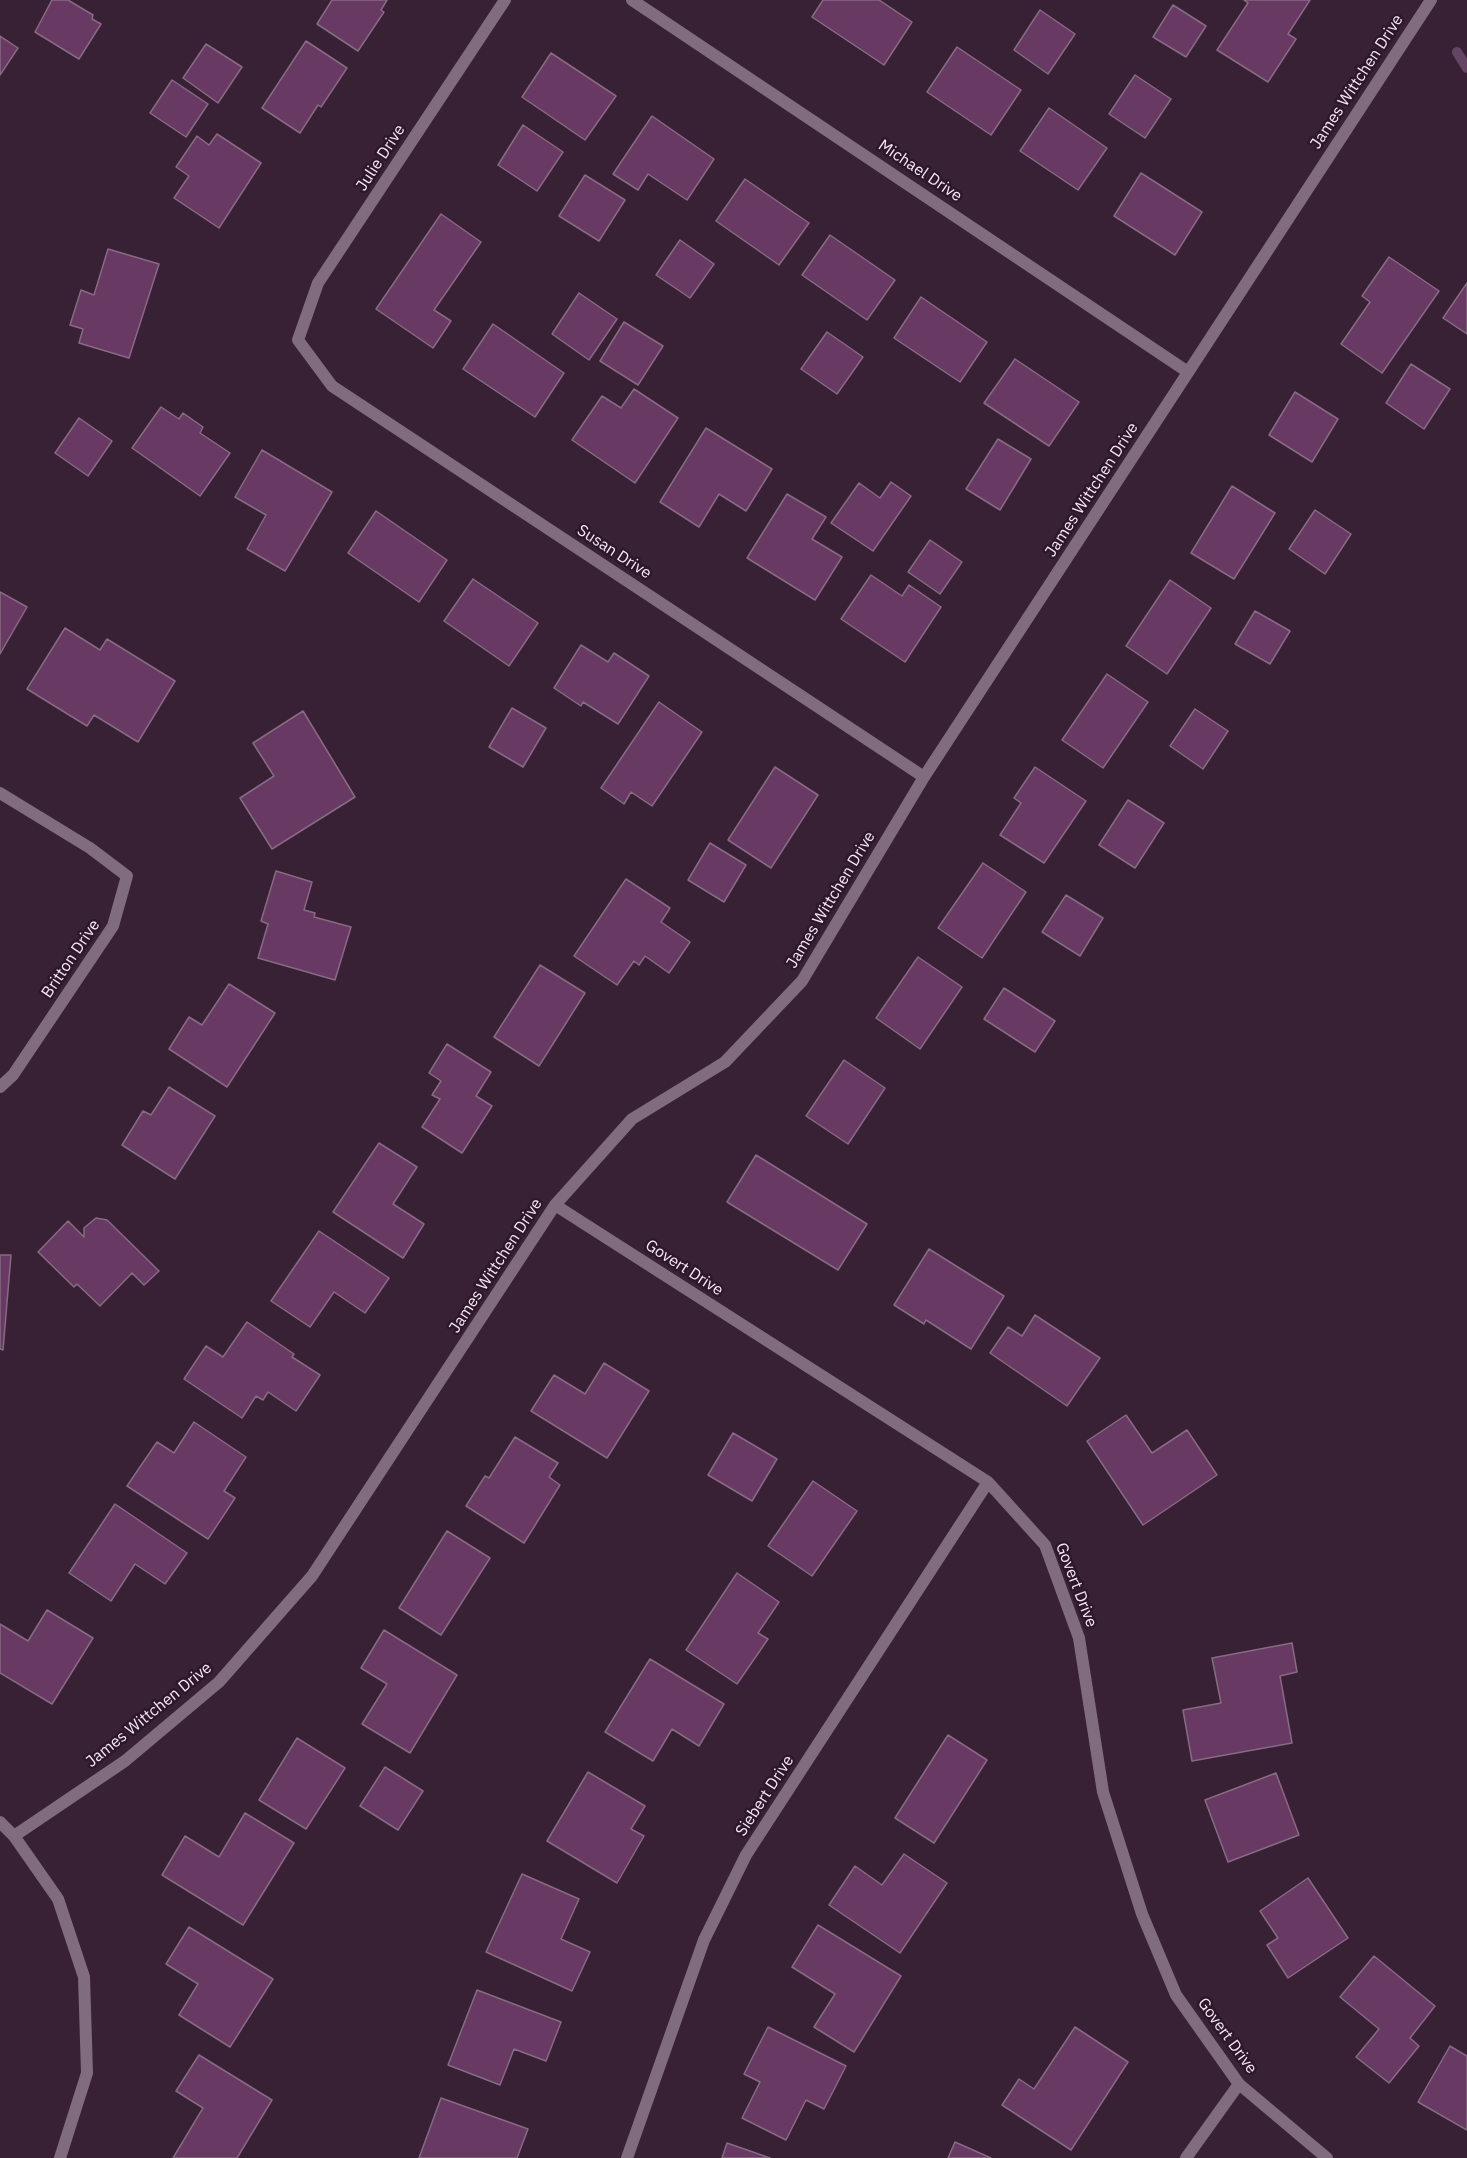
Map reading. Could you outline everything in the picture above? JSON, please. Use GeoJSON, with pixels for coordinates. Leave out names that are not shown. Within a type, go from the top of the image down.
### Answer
{"type":"FeatureCollection","features":[{"type":"Feature","properties":{"kind":"street","name":"Julie Drive"},"geometry":{"type":"LineString","coordinates":[[298,340],[318,283],[505,0]]}},
{"type":"Feature","properties":{"kind":"street","name":"Michael Drive"},"geometry":{"type":"LineString","coordinates":[[632,0],[1188,372]]}},
{"type":"Feature","properties":{"kind":"street","name":"James Wittchen Drive"},"geometry":{"type":"LineString","coordinates":[[14,1836],[125,1761],[219,1682],[312,1576],[555,1205],[632,1119],[724,1062],[802,981],[924,777],[1431,0]]}},
{"type":"Feature","properties":{"kind":"street","name":"Susan Drive"},"geometry":{"type":"LineString","coordinates":[[298,340],[332,386],[924,777]]}},
{"type":"Feature","properties":{"kind":"street","name":"Britton Drive"},"geometry":{"type":"LineString","coordinates":[[0,793],[90,848],[127,876],[113,926],[12,1076],[0,1087]]}},
{"type":"Feature","properties":{"kind":"street","name":"Govert Drive"},"geometry":{"type":"LineString","coordinates":[[555,1205],[988,1482],[1045,1545],[1079,1638],[1103,1792],[1142,1914],[1176,1995],[1239,2084],[1327,2158]]}},
{"type":"Feature","properties":{"kind":"street","name":"Siebert Drive"},"geometry":{"type":"LineString","coordinates":[[627,2158],[704,1940],[746,1855],[988,1482]]}},
{"type":"Feature","properties":{"kind":"street"},"geometry":{"type":"LineString","coordinates":[[0,1822],[14,1836],[58,1899],[84,1977],[87,2073],[60,2158]]}},
{"type":"Feature","properties":{"kind":"street"},"geometry":{"type":"LineString","coordinates":[[1186,2158],[1239,2084]]}},
{"type":"Feature","properties":{"kind":"building"},"geometry":{"type":"Polygon","coordinates":[[[52,0],[68,0],[93,15],[92,19],[101,24],[79,59],[35,32],[52,0]]]}},
{"type":"Feature","properties":{"kind":"building"},"geometry":{"type":"Polygon","coordinates":[[[332,0],[387,0],[381,10],[384,12],[358,51],[317,24],[332,0]]]}},
{"type":"Feature","properties":{"kind":"building"},"geometry":{"type":"Polygon","coordinates":[[[823,0],[879,0],[912,22],[884,65],[812,17],[823,0]]]}},
{"type":"Feature","properties":{"kind":"building"},"geometry":{"type":"Polygon","coordinates":[[[1244,0],[1310,0],[1288,34],[1296,39],[1268,82],[1217,50],[1248,3],[1244,0]]]}},
{"type":"Feature","properties":{"kind":"building"},"geometry":{"type":"Polygon","coordinates":[[[1173,5],[1206,26],[1186,57],[1153,37],[1173,5]]]}},
{"type":"Feature","properties":{"kind":"building"},"geometry":{"type":"Polygon","coordinates":[[[1040,10],[1075,34],[1048,74],[1014,50],[1040,10]]]}},
{"type":"Feature","properties":{"kind":"building"},"geometry":{"type":"Polygon","coordinates":[[[0,36],[18,48],[0,75],[0,36]]]}},
{"type":"Feature","properties":{"kind":"building"},"geometry":{"type":"Polygon","coordinates":[[[306,41],[347,68],[321,107],[318,105],[300,133],[262,108],[306,41]]]}},
{"type":"Feature","properties":{"kind":"building"},"geometry":{"type":"Polygon","coordinates":[[[206,44],[242,67],[218,103],[183,78],[206,44]]]}},
{"type":"Feature","properties":{"kind":"building"},"geometry":{"type":"Polygon","coordinates":[[[957,47],[1021,90],[991,135],[927,92],[957,47]]]}},
{"type":"Feature","properties":{"kind":"building"},"geometry":{"type":"Polygon","coordinates":[[[551,53],[616,96],[585,140],[522,97],[551,53]]]}},
{"type":"Feature","properties":{"kind":"building"},"geometry":{"type":"Polygon","coordinates":[[[1135,75],[1171,99],[1145,138],[1109,114],[1135,75]]]}},
{"type":"Feature","properties":{"kind":"building"},"geometry":{"type":"Polygon","coordinates":[[[172,80],[208,104],[186,137],[150,113],[172,80]]]}},
{"type":"Feature","properties":{"kind":"building"},"geometry":{"type":"Polygon","coordinates":[[[1049,108],[1107,148],[1078,190],[1020,151],[1049,108]]]}},
{"type":"Feature","properties":{"kind":"building"},"geometry":{"type":"Polygon","coordinates":[[[652,116],[714,159],[687,200],[648,174],[638,190],[613,174],[652,116]]]}},
{"type":"Feature","properties":{"kind":"building"},"geometry":{"type":"Polygon","coordinates":[[[523,125],[563,152],[537,191],[498,165],[523,125]]]}},
{"type":"Feature","properties":{"kind":"building"},"geometry":{"type":"Polygon","coordinates":[[[217,134],[261,163],[219,228],[174,198],[189,176],[176,167],[197,136],[209,145],[217,134]]]}},
{"type":"Feature","properties":{"kind":"building"},"geometry":{"type":"Polygon","coordinates":[[[1141,173],[1202,212],[1175,255],[1114,216],[1141,173]]]}},
{"type":"Feature","properties":{"kind":"building"},"geometry":{"type":"Polygon","coordinates":[[[585,175],[625,200],[599,241],[559,216],[585,175]]]}},
{"type":"Feature","properties":{"kind":"building"},"geometry":{"type":"Polygon","coordinates":[[[745,179],[809,223],[779,265],[716,221],[745,179]]]}},
{"type":"Feature","properties":{"kind":"building"},"geometry":{"type":"Polygon","coordinates":[[[441,214],[481,242],[434,310],[451,321],[433,348],[376,309],[441,214]]]}},
{"type":"Feature","properties":{"kind":"building"},"geometry":{"type":"Polygon","coordinates":[[[830,235],[895,280],[867,320],[802,275],[830,235]]]}},
{"type":"Feature","properties":{"kind":"building"},"geometry":{"type":"Polygon","coordinates":[[[680,240],[714,264],[690,298],[656,275],[680,240]]]}},
{"type":"Feature","properties":{"kind":"building"},"geometry":{"type":"Polygon","coordinates":[[[108,249],[159,264],[129,358],[79,343],[83,329],[70,325],[81,290],[94,295],[108,249]]]}},
{"type":"Feature","properties":{"kind":"building"},"geometry":{"type":"Polygon","coordinates":[[[1389,257],[1439,291],[1382,373],[1341,344],[1370,302],[1362,296],[1389,257]]]}},
{"type":"Feature","properties":{"kind":"building"},"geometry":{"type":"Polygon","coordinates":[[[1467,283],[1467,334],[1443,318],[1467,283]]]}},
{"type":"Feature","properties":{"kind":"building"},"geometry":{"type":"Polygon","coordinates":[[[579,293],[617,319],[589,360],[552,334],[579,293]]]}},
{"type":"Feature","properties":{"kind":"building"},"geometry":{"type":"Polygon","coordinates":[[[921,297],[987,342],[960,382],[894,338],[921,297]]]}},
{"type":"Feature","properties":{"kind":"building"},"geometry":{"type":"Polygon","coordinates":[[[624,322],[663,346],[638,385],[600,361],[624,322]]]}},
{"type":"Feature","properties":{"kind":"building"},"geometry":{"type":"Polygon","coordinates":[[[493,324],[564,373],[535,417],[463,369],[493,324]]]}},
{"type":"Feature","properties":{"kind":"building"},"geometry":{"type":"Polygon","coordinates":[[[827,332],[863,357],[837,394],[801,369],[827,332]]]}},
{"type":"Feature","properties":{"kind":"building"},"geometry":{"type":"Polygon","coordinates":[[[1015,359],[1079,402],[1049,446],[984,403],[1015,359]]]}},
{"type":"Feature","properties":{"kind":"building"},"geometry":{"type":"Polygon","coordinates":[[[1411,364],[1450,389],[1424,429],[1386,403],[1411,364]]]}},
{"type":"Feature","properties":{"kind":"building"},"geometry":{"type":"Polygon","coordinates":[[[634,389],[678,418],[635,483],[572,440],[602,396],[621,408],[634,389]]]}},
{"type":"Feature","properties":{"kind":"building"},"geometry":{"type":"Polygon","coordinates":[[[1295,392],[1338,419],[1312,462],[1269,435],[1295,392]]]}},
{"type":"Feature","properties":{"kind":"building"},"geometry":{"type":"Polygon","coordinates":[[[161,407],[179,419],[183,413],[203,427],[200,433],[230,453],[200,496],[132,448],[161,407]]]}},
{"type":"Feature","properties":{"kind":"building"},"geometry":{"type":"Polygon","coordinates":[[[79,418],[112,441],[88,476],[55,453],[79,418]]]}},
{"type":"Feature","properties":{"kind":"building"},"geometry":{"type":"Polygon","coordinates":[[[706,428],[772,469],[746,511],[719,494],[699,527],[660,502],[706,428]]]}},
{"type":"Feature","properties":{"kind":"building"},"geometry":{"type":"Polygon","coordinates":[[[998,439],[1031,459],[1000,510],[966,489],[998,439]]]}},
{"type":"Feature","properties":{"kind":"building"},"geometry":{"type":"Polygon","coordinates":[[[262,450],[332,492],[285,571],[247,549],[266,515],[235,497],[262,450]]]}},
{"type":"Feature","properties":{"kind":"building"},"geometry":{"type":"Polygon","coordinates":[[[891,482],[911,496],[873,551],[831,523],[859,483],[880,498],[891,482]]]}},
{"type":"Feature","properties":{"kind":"building"},"geometry":{"type":"Polygon","coordinates":[[[1232,486],[1275,513],[1234,579],[1191,553],[1232,486]]]}},
{"type":"Feature","properties":{"kind":"building"},"geometry":{"type":"Polygon","coordinates":[[[787,494],[826,517],[812,539],[842,557],[815,600],[747,558],[787,494]]]}},
{"type":"Feature","properties":{"kind":"building"},"geometry":{"type":"Polygon","coordinates":[[[1315,510],[1351,534],[1325,574],[1289,549],[1315,510]]]}},
{"type":"Feature","properties":{"kind":"building"},"geometry":{"type":"Polygon","coordinates":[[[376,511],[447,560],[419,602],[348,553],[376,511]]]}},
{"type":"Feature","properties":{"kind":"building"},"geometry":{"type":"Polygon","coordinates":[[[930,540],[962,562],[940,594],[908,572],[930,540]]]}},
{"type":"Feature","properties":{"kind":"building"},"geometry":{"type":"Polygon","coordinates":[[[871,575],[902,596],[909,585],[941,607],[905,662],[841,619],[871,575]]]}},
{"type":"Feature","properties":{"kind":"building"},"geometry":{"type":"Polygon","coordinates":[[[473,579],[538,623],[509,666],[444,621],[473,579]]]}},
{"type":"Feature","properties":{"kind":"building"},"geometry":{"type":"Polygon","coordinates":[[[1170,580],[1211,608],[1167,674],[1126,646],[1170,580]]]}},
{"type":"Feature","properties":{"kind":"building"},"geometry":{"type":"Polygon","coordinates":[[[0,592],[27,607],[0,654],[0,592]]]}},
{"type":"Feature","properties":{"kind":"building"},"geometry":{"type":"Polygon","coordinates":[[[1255,611],[1290,631],[1270,664],[1235,644],[1255,611]]]}},
{"type":"Feature","properties":{"kind":"building"},"geometry":{"type":"Polygon","coordinates":[[[65,628],[100,650],[107,639],[175,681],[138,742],[94,715],[87,726],[27,689],[65,628]]]}},
{"type":"Feature","properties":{"kind":"building"},"geometry":{"type":"Polygon","coordinates":[[[581,645],[608,662],[614,653],[649,676],[618,724],[583,702],[581,706],[554,688],[581,645]]]}},
{"type":"Feature","properties":{"kind":"building"},"geometry":{"type":"Polygon","coordinates":[[[1107,674],[1148,702],[1103,768],[1062,740],[1107,674]]]}},
{"type":"Feature","properties":{"kind":"building"},"geometry":{"type":"Polygon","coordinates":[[[659,702],[702,732],[652,806],[631,792],[624,804],[601,788],[659,702]]]}},
{"type":"Feature","properties":{"kind":"building"},"geometry":{"type":"Polygon","coordinates":[[[512,708],[546,728],[523,767],[489,747],[512,708]]]}},
{"type":"Feature","properties":{"kind":"building"},"geometry":{"type":"Polygon","coordinates":[[[1195,709],[1228,731],[1203,769],[1170,746],[1195,709]]]}},
{"type":"Feature","properties":{"kind":"building"},"geometry":{"type":"Polygon","coordinates":[[[303,711],[355,797],[272,849],[240,798],[274,776],[253,743],[303,711]]]}},
{"type":"Feature","properties":{"kind":"building"},"geometry":{"type":"Polygon","coordinates":[[[775,767],[818,795],[771,868],[728,840],[775,767]]]}},
{"type":"Feature","properties":{"kind":"building"},"geometry":{"type":"Polygon","coordinates":[[[1035,767],[1086,801],[1044,863],[1000,835],[1021,803],[1014,798],[1035,767]]]}},
{"type":"Feature","properties":{"kind":"building"},"geometry":{"type":"Polygon","coordinates":[[[1128,800],[1164,823],[1135,868],[1099,845],[1128,800]]]}},
{"type":"Feature","properties":{"kind":"building"},"geometry":{"type":"Polygon","coordinates":[[[710,843],[746,865],[724,902],[688,880],[710,843]]]}},
{"type":"Feature","properties":{"kind":"building"},"geometry":{"type":"Polygon","coordinates":[[[983,863],[1026,892],[982,958],[938,928],[983,863]]]}},
{"type":"Feature","properties":{"kind":"building"},"geometry":{"type":"Polygon","coordinates":[[[276,871],[312,882],[304,910],[315,913],[314,917],[351,927],[335,980],[258,958],[268,924],[261,921],[276,871]]]}},
{"type":"Feature","properties":{"kind":"building"},"geometry":{"type":"Polygon","coordinates":[[[626,879],[670,908],[661,922],[690,942],[669,973],[645,956],[639,965],[634,961],[617,985],[574,956],[626,879]]]}},
{"type":"Feature","properties":{"kind":"building"},"geometry":{"type":"Polygon","coordinates":[[[1066,895],[1103,918],[1080,956],[1042,932],[1066,895]]]}},
{"type":"Feature","properties":{"kind":"building"},"geometry":{"type":"Polygon","coordinates":[[[918,957],[962,987],[920,1049],[876,1018],[918,957]]]}},
{"type":"Feature","properties":{"kind":"building"},"geometry":{"type":"Polygon","coordinates":[[[540,965],[585,993],[539,1066],[494,1037],[540,965]]]}},
{"type":"Feature","properties":{"kind":"building"},"geometry":{"type":"Polygon","coordinates":[[[229,984],[275,1013],[227,1087],[169,1049],[189,1017],[202,1025],[229,984]]]}},
{"type":"Feature","properties":{"kind":"building"},"geometry":{"type":"Polygon","coordinates":[[[1004,988],[1055,1021],[1035,1052],[984,1019],[1004,988]]]}},
{"type":"Feature","properties":{"kind":"building"},"geometry":{"type":"Polygon","coordinates":[[[447,1044],[491,1072],[476,1096],[492,1106],[462,1153],[422,1127],[440,1099],[432,1095],[441,1081],[429,1073],[447,1044]]]}},
{"type":"Feature","properties":{"kind":"building"},"geometry":{"type":"Polygon","coordinates":[[[844,1060],[885,1088],[848,1144],[806,1116],[844,1060]]]}},
{"type":"Feature","properties":{"kind":"building"},"geometry":{"type":"Polygon","coordinates":[[[169,1087],[215,1116],[175,1179],[122,1145],[143,1111],[151,1115],[169,1087]]]}},
{"type":"Feature","properties":{"kind":"building"},"geometry":{"type":"Polygon","coordinates":[[[379,1143],[417,1167],[393,1204],[424,1224],[403,1258],[333,1212],[379,1143]]]}},
{"type":"Feature","properties":{"kind":"building"},"geometry":{"type":"Polygon","coordinates":[[[756,1155],[867,1224],[838,1270],[727,1202],[756,1155]]]}},
{"type":"Feature","properties":{"kind":"building"},"geometry":{"type":"Polygon","coordinates":[[[96,1218],[107,1220],[159,1271],[144,1285],[132,1273],[100,1306],[77,1284],[74,1287],[38,1252],[68,1221],[84,1237],[84,1228],[96,1218]]]}},
{"type":"Feature","properties":{"kind":"building"},"geometry":{"type":"Polygon","coordinates":[[[319,1231],[389,1278],[365,1313],[334,1292],[310,1327],[271,1301],[319,1231]]]}},
{"type":"Feature","properties":{"kind":"building"},"geometry":{"type":"Polygon","coordinates":[[[929,1249],[1004,1296],[971,1349],[926,1320],[924,1324],[894,1305],[929,1249]]]}},
{"type":"Feature","properties":{"kind":"building"},"geometry":{"type":"Polygon","coordinates":[[[0,1255],[11,1255],[3,1350],[0,1349],[0,1255]]]}},
{"type":"Feature","properties":{"kind":"building"},"geometry":{"type":"Polygon","coordinates":[[[1035,1315],[1100,1358],[1067,1406],[990,1353],[1008,1327],[1022,1336],[1035,1315]]]}},
{"type":"Feature","properties":{"kind":"building"},"geometry":{"type":"Polygon","coordinates":[[[247,1322],[294,1354],[292,1357],[320,1375],[296,1411],[268,1392],[263,1400],[256,1396],[242,1418],[184,1379],[206,1346],[223,1357],[247,1322]]]}},
{"type":"Feature","properties":{"kind":"building"},"geometry":{"type":"Polygon","coordinates":[[[604,1363],[649,1391],[607,1458],[531,1411],[554,1375],[585,1394],[604,1363]]]}},
{"type":"Feature","properties":{"kind":"building"},"geometry":{"type":"Polygon","coordinates":[[[1126,1415],[1152,1453],[1187,1430],[1217,1475],[1143,1525],[1087,1441],[1126,1415]]]}},
{"type":"Feature","properties":{"kind":"building"},"geometry":{"type":"Polygon","coordinates":[[[194,1422],[246,1457],[224,1491],[235,1498],[208,1539],[127,1486],[157,1442],[174,1453],[194,1422]]]}},
{"type":"Feature","properties":{"kind":"building"},"geometry":{"type":"Polygon","coordinates":[[[733,1433],[777,1459],[752,1501],[708,1475],[733,1433]]]}},
{"type":"Feature","properties":{"kind":"building"},"geometry":{"type":"Polygon","coordinates":[[[515,1437],[558,1463],[549,1477],[560,1485],[524,1543],[466,1506],[485,1476],[489,1478],[515,1437]]]}},
{"type":"Feature","properties":{"kind":"building"},"geometry":{"type":"Polygon","coordinates":[[[813,1481],[857,1511],[812,1576],[768,1546],[813,1481]]]}},
{"type":"Feature","properties":{"kind":"building"},"geometry":{"type":"Polygon","coordinates":[[[115,1504],[187,1553],[165,1584],[135,1564],[111,1601],[69,1573],[115,1504]]]}},
{"type":"Feature","properties":{"kind":"building"},"geometry":{"type":"Polygon","coordinates":[[[447,1531],[490,1558],[441,1635],[399,1608],[447,1531]]]}},
{"type":"Feature","properties":{"kind":"building"},"geometry":{"type":"Polygon","coordinates":[[[737,1573],[779,1602],[758,1633],[768,1639],[737,1684],[686,1650],[737,1573]]]}},
{"type":"Feature","properties":{"kind":"building"},"geometry":{"type":"Polygon","coordinates":[[[47,1610],[93,1638],[52,1704],[0,1673],[0,1624],[28,1641],[47,1610]]]}},
{"type":"Feature","properties":{"kind":"building"},"geometry":{"type":"Polygon","coordinates":[[[384,1630],[457,1675],[410,1753],[362,1724],[387,1684],[361,1668],[384,1630]]]}},
{"type":"Feature","properties":{"kind":"building"},"geometry":{"type":"Polygon","coordinates":[[[1292,1643],[1297,1672],[1280,1676],[1292,1743],[1192,1761],[1183,1710],[1221,1703],[1212,1658],[1292,1643]]]}},
{"type":"Feature","properties":{"kind":"building"},"geometry":{"type":"Polygon","coordinates":[[[650,1659],[724,1704],[699,1746],[672,1729],[653,1761],[605,1732],[650,1659]]]}},
{"type":"Feature","properties":{"kind":"building"},"geometry":{"type":"Polygon","coordinates":[[[948,1735],[987,1760],[934,1843],[895,1818],[948,1735]]]}},
{"type":"Feature","properties":{"kind":"building"},"geometry":{"type":"Polygon","coordinates":[[[297,1738],[345,1768],[306,1829],[259,1800],[297,1738]]]}},
{"type":"Feature","properties":{"kind":"building"},"geometry":{"type":"Polygon","coordinates":[[[385,1767],[423,1791],[398,1830],[360,1806],[385,1767]]]}},
{"type":"Feature","properties":{"kind":"building"},"geometry":{"type":"Polygon","coordinates":[[[588,1772],[645,1806],[631,1829],[644,1836],[617,1883],[547,1841],[588,1772]]]}},
{"type":"Feature","properties":{"kind":"building"},"geometry":{"type":"Polygon","coordinates":[[[1276,1773],[1299,1835],[1228,1862],[1205,1800],[1276,1773]]]}},
{"type":"Feature","properties":{"kind":"building"},"geometry":{"type":"Polygon","coordinates":[[[245,1813],[294,1843],[243,1925],[162,1875],[185,1836],[219,1857],[245,1813]]]}},
{"type":"Feature","properties":{"kind":"building"},"geometry":{"type":"Polygon","coordinates":[[[904,1854],[947,1883],[900,1953],[829,1905],[855,1866],[882,1885],[904,1854]]]}},
{"type":"Feature","properties":{"kind":"building"},"geometry":{"type":"Polygon","coordinates":[[[522,1874],[579,1899],[561,1939],[590,1952],[572,1991],[486,1952],[522,1874]]]}},
{"type":"Feature","properties":{"kind":"building"},"geometry":{"type":"Polygon","coordinates":[[[1308,1878],[1348,1938],[1288,1978],[1267,1945],[1278,1938],[1260,1911],[1308,1878]]]}},
{"type":"Feature","properties":{"kind":"building"},"geometry":{"type":"Polygon","coordinates":[[[818,1925],[901,1976],[854,2052],[814,2027],[835,1994],[792,1967],[818,1925]]]}},
{"type":"Feature","properties":{"kind":"building"},"geometry":{"type":"Polygon","coordinates":[[[189,1927],[273,1979],[230,2047],[179,2015],[198,1984],[166,1964],[189,1927]]]}},
{"type":"Feature","properties":{"kind":"building"},"geometry":{"type":"Polygon","coordinates":[[[1374,1956],[1435,2006],[1410,2038],[1419,2046],[1389,2083],[1356,2057],[1379,2029],[1340,1997],[1374,1956]]]}},
{"type":"Feature","properties":{"kind":"building"},"geometry":{"type":"Polygon","coordinates":[[[477,1990],[561,2022],[546,2061],[514,2049],[500,2085],[448,2065],[477,1990]]]}},
{"type":"Feature","properties":{"kind":"building"},"geometry":{"type":"Polygon","coordinates":[[[768,2027],[846,2066],[824,2109],[806,2100],[786,2140],[742,2118],[760,2082],[744,2074],[768,2027]]]}},
{"type":"Feature","properties":{"kind":"building"},"geometry":{"type":"Polygon","coordinates":[[[1075,2027],[1128,2062],[1071,2150],[1002,2105],[1019,2079],[1034,2089],[1075,2027]]]}},
{"type":"Feature","properties":{"kind":"building"},"geometry":{"type":"Polygon","coordinates":[[[1450,2046],[1467,2056],[1467,2130],[1418,2102],[1450,2046]]]}},
{"type":"Feature","properties":{"kind":"building"},"geometry":{"type":"Polygon","coordinates":[[[199,2055],[272,2100],[237,2158],[173,2158],[203,2108],[176,2091],[199,2055]]]}},
{"type":"Feature","properties":{"kind":"building"},"geometry":{"type":"Polygon","coordinates":[[[441,2098],[528,2129],[517,2158],[419,2158],[441,2098]]]}},
{"type":"Feature","properties":{"kind":"building"},"geometry":{"type":"Polygon","coordinates":[[[955,2142],[991,2158],[948,2158],[955,2142]]]}},
{"type":"Feature","properties":{"kind":"building"},"geometry":{"type":"Polygon","coordinates":[[[727,2143],[770,2158],[722,2158],[727,2143]]]}},
{"type":"Feature","properties":{"kind":"waterway"},"geometry":{"type":"LineString","coordinates":[[1457,52],[1467,68]]}}]}
